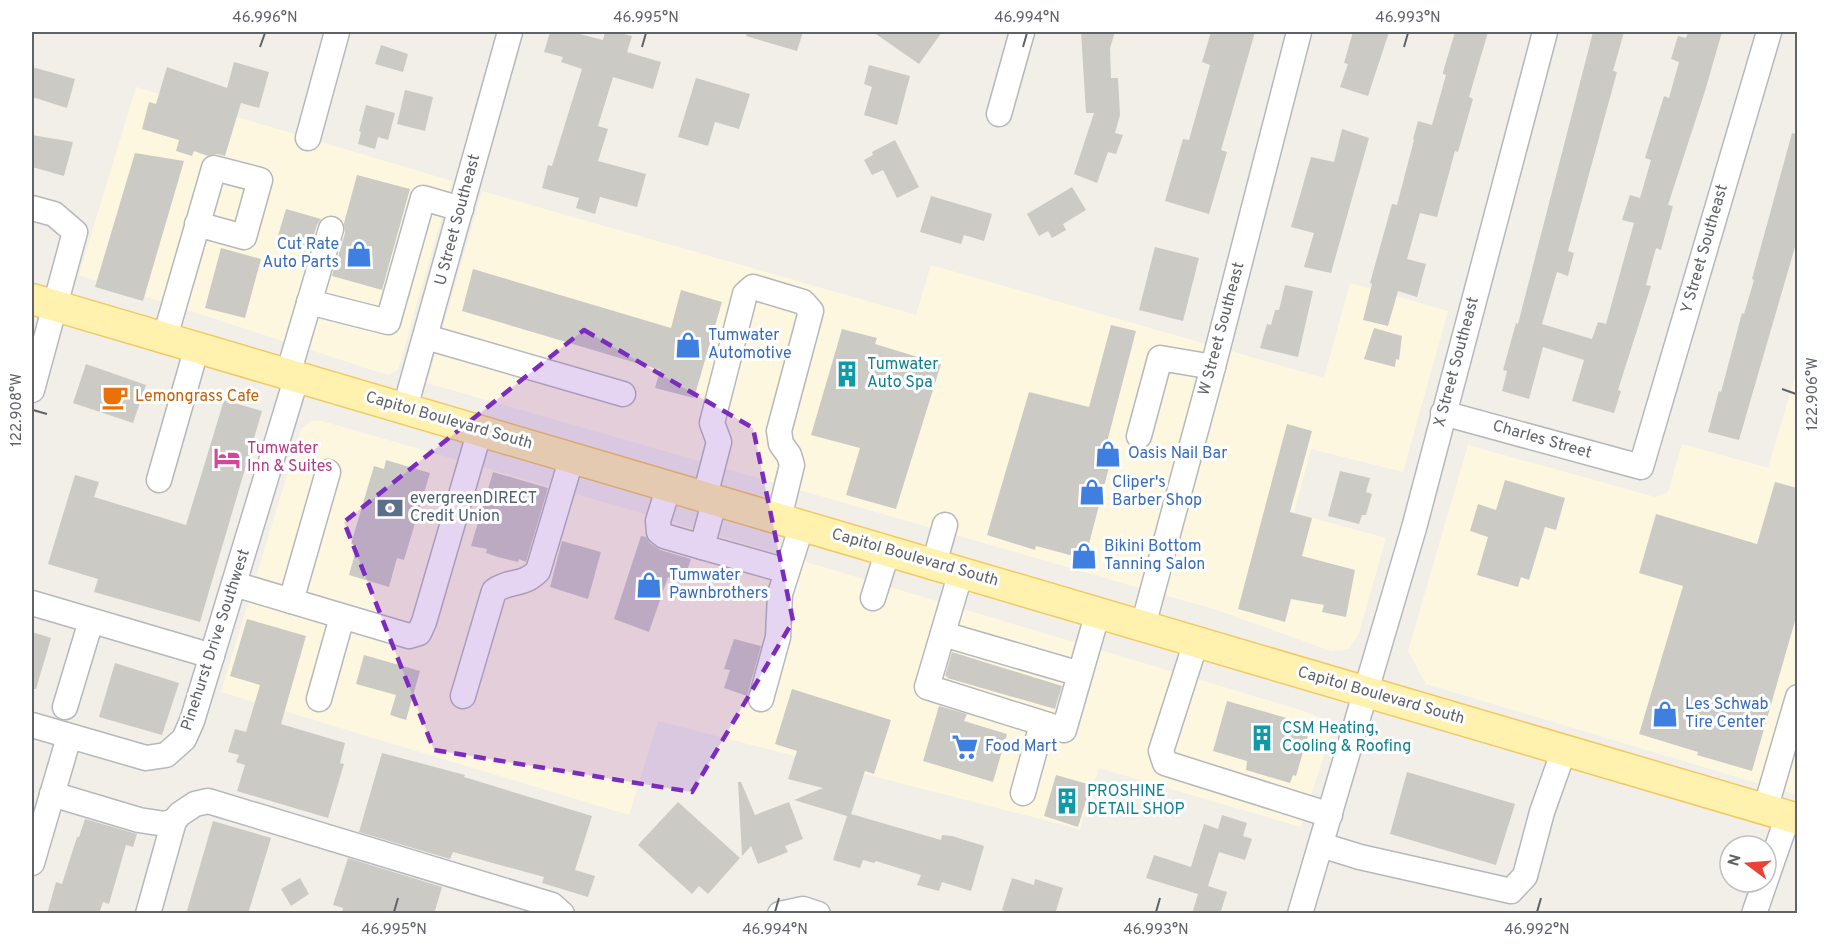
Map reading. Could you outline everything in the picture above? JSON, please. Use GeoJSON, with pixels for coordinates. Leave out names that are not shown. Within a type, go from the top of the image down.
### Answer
{"type":"FeatureCollection","features":[{"type":"Feature","properties":{"kind":"main road","name":"Capitol Boulevard South"},"geometry":{"type":"LineString","coordinates":[[44,302],[1783,815]]}},
{"type":"Feature","properties":{"kind":"street"},"geometry":{"type":"LineString","coordinates":[[308,138],[337,32]]}},
{"type":"Feature","properties":{"kind":"street","name":"U Street Southeast"},"geometry":{"type":"LineString","coordinates":[[405,408],[510,32]]}},
{"type":"Feature","properties":{"kind":"street"},"geometry":{"type":"LineString","coordinates":[[999,114],[1022,32]]}},
{"type":"Feature","properties":{"kind":"street","name":"W Street Southeast"},"geometry":{"type":"LineString","coordinates":[[1143,626],[1213,367],[1299,32]]}},
{"type":"Feature","properties":{"kind":"street","name":"X Street Southeast"},"geometry":{"type":"LineString","coordinates":[[1300,914],[1414,528],[1545,32]]}},
{"type":"Feature","properties":{"kind":"street","name":"Y Street Southeast"},"geometry":{"type":"LineString","coordinates":[[1641,467],[1768,32]]}},
{"type":"Feature","properties":{"kind":"street"},"geometry":{"type":"LineString","coordinates":[[165,337],[197,224],[214,168],[260,180],[244,237],[197,224]]}},
{"type":"Feature","properties":{"kind":"street"},"geometry":{"type":"LineString","coordinates":[[309,302],[388,322],[423,198],[461,210]]}},
{"type":"Feature","properties":{"kind":"street"},"geometry":{"type":"LineString","coordinates":[[32,208],[54,214],[75,232],[44,302],[32,390]]}},
{"type":"Feature","properties":{"kind":"street","name":"Pinehurst Drive Southwest"},"geometry":{"type":"LineString","coordinates":[[32,725],[146,758],[166,755],[186,736],[263,488],[293,375],[309,302],[331,229]]}},
{"type":"Feature","properties":{"kind":"street"},"geometry":{"type":"LineString","coordinates":[[401,278],[439,288]]}},
{"type":"Feature","properties":{"kind":"street"},"geometry":{"type":"LineString","coordinates":[[702,547],[719,442],[712,423],[745,294],[753,287],[803,302],[811,311],[779,431],[781,444],[789,455],[792,465],[787,571],[778,606],[778,637],[761,699]]}},
{"type":"Feature","properties":{"kind":"street"},"geometry":{"type":"LineString","coordinates":[[426,337],[623,394]]}},
{"type":"Feature","properties":{"kind":"street"},"geometry":{"type":"LineString","coordinates":[[159,480],[197,347]]}},
{"type":"Feature","properties":{"kind":"street"},"geometry":{"type":"LineString","coordinates":[[1139,436],[1160,358],[1213,367]]}},
{"type":"Feature","properties":{"kind":"street","name":"Charles Street"},"geometry":{"type":"LineString","coordinates":[[1443,413],[1641,467]]}},
{"type":"Feature","properties":{"kind":"street"},"geometry":{"type":"LineString","coordinates":[[234,584],[409,636],[419,633],[480,430]]}},
{"type":"Feature","properties":{"kind":"street"},"geometry":{"type":"LineString","coordinates":[[463,696],[494,591],[503,585],[528,580],[538,571],[572,457]]}},
{"type":"Feature","properties":{"kind":"street"},"geometry":{"type":"LineString","coordinates":[[291,601],[328,472]]}},
{"type":"Feature","properties":{"kind":"street"},"geometry":{"type":"LineString","coordinates":[[669,486],[658,521],[659,532],[664,536],[787,571]]}},
{"type":"Feature","properties":{"kind":"street"},"geometry":{"type":"LineString","coordinates":[[945,525],[948,568],[943,634],[927,687],[1064,730],[1098,612]]}},
{"type":"Feature","properties":{"kind":"street"},"geometry":{"type":"LineString","coordinates":[[873,598],[888,550]]}},
{"type":"Feature","properties":{"kind":"street"},"geometry":{"type":"LineString","coordinates":[[32,603],[212,656]]}},
{"type":"Feature","properties":{"kind":"street"},"geometry":{"type":"LineString","coordinates":[[319,699],[342,617]]}},
{"type":"Feature","properties":{"kind":"street"},"geometry":{"type":"LineString","coordinates":[[65,707],[91,621]]}},
{"type":"Feature","properties":{"kind":"street"},"geometry":{"type":"LineString","coordinates":[[943,634],[1080,674]]}},
{"type":"Feature","properties":{"kind":"street"},"geometry":{"type":"LineString","coordinates":[[1196,642],[1161,751],[1165,763],[1330,815]]}},
{"type":"Feature","properties":{"kind":"street"},"geometry":{"type":"LineString","coordinates":[[1778,834],[1783,815],[1797,697]]}},
{"type":"Feature","properties":{"kind":"street"},"geometry":{"type":"LineString","coordinates":[[1023,793],[1042,724]]}},
{"type":"Feature","properties":{"kind":"street"},"geometry":{"type":"LineString","coordinates":[[32,863],[69,737]]}},
{"type":"Feature","properties":{"kind":"street"},"geometry":{"type":"LineString","coordinates":[[1321,846],[1511,891],[1525,876],[1542,812],[1564,750]]}},
{"type":"Feature","properties":{"kind":"street"},"geometry":{"type":"LineString","coordinates":[[52,794],[139,820],[165,824],[174,821]]}},
{"type":"Feature","properties":{"kind":"street"},"geometry":{"type":"LineString","coordinates":[[148,914],[174,821],[195,804],[208,801],[552,905],[562,914]]}},
{"type":"Feature","properties":{"kind":"street"},"geometry":{"type":"LineString","coordinates":[[1754,914],[1761,894]]}},
{"type":"Feature","properties":{"kind":"street"},"geometry":{"type":"LineString","coordinates":[[780,914],[803,909],[818,914]]}},
{"type":"Feature","properties":{"kind":"highlighted area"},"geometry":{"type":"Polygon","coordinates":[[[584,330],[753,428],[793,621],[692,792],[434,750],[344,522],[584,330]]]}},
{"type":"Feature","properties":{"kind":"shaded area"},"geometry":{"type":"Polygon","coordinates":[[[136,87],[452,181],[398,370],[388,375],[79,275],[136,87]]]}},
{"type":"Feature","properties":{"kind":"shaded area"},"geometry":{"type":"Polygon","coordinates":[[[482,191],[916,315],[931,265],[1324,378],[1350,283],[1448,311],[1403,472],[1311,449],[1294,513],[1386,538],[1359,633],[1349,649],[1331,651],[1217,610],[427,383],[482,191]]]}},
{"type":"Feature","properties":{"kind":"shaded area"},"geometry":{"type":"Polygon","coordinates":[[[1797,370],[1797,795],[1426,684],[1408,651],[1468,445],[1655,497],[1668,492],[1682,444],[1768,468],[1797,370]]]}},
{"type":"Feature","properties":{"kind":"shaded area"},"geometry":{"type":"Polygon","coordinates":[[[311,421],[322,421],[659,518],[1304,711],[1324,720],[1330,736],[1301,827],[1099,768],[1080,829],[658,721],[629,815],[221,692],[301,429],[311,421]]]}},
{"type":"Feature","properties":{"kind":"building"},"geometry":{"type":"Polygon","coordinates":[[[550,32],[572,32],[603,40],[605,32],[632,36],[627,52],[661,62],[653,89],[613,77],[598,126],[608,129],[598,161],[646,174],[637,207],[600,197],[595,214],[576,208],[579,198],[542,188],[548,165],[552,166],[582,69],[561,62],[563,57],[544,52],[550,32]]]}},
{"type":"Feature","properties":{"kind":"building"},"geometry":{"type":"Polygon","coordinates":[[[747,32],[803,32],[797,51],[746,36],[747,32]]]}},
{"type":"Feature","properties":{"kind":"building"},"geometry":{"type":"Polygon","coordinates":[[[873,32],[942,32],[919,64],[873,32]]]}},
{"type":"Feature","properties":{"kind":"building"},"geometry":{"type":"Polygon","coordinates":[[[1081,32],[1115,32],[1110,48],[1111,78],[1118,78],[1120,115],[1115,133],[1123,135],[1116,154],[1108,152],[1097,183],[1074,174],[1094,113],[1086,113],[1081,32]]]}},
{"type":"Feature","properties":{"kind":"building"},"geometry":{"type":"Polygon","coordinates":[[[1211,32],[1255,32],[1221,150],[1227,152],[1209,214],[1165,201],[1183,139],[1189,140],[1210,65],[1202,62],[1211,32]]]}},
{"type":"Feature","properties":{"kind":"building"},"geometry":{"type":"Polygon","coordinates":[[[1353,32],[1389,32],[1368,96],[1340,87],[1348,64],[1344,63],[1353,32]]]}},
{"type":"Feature","properties":{"kind":"building"},"geometry":{"type":"Polygon","coordinates":[[[1455,32],[1488,32],[1469,97],[1473,99],[1458,152],[1455,151],[1437,217],[1420,213],[1407,259],[1426,264],[1417,297],[1398,291],[1388,326],[1363,320],[1372,284],[1370,283],[1392,204],[1397,205],[1418,121],[1432,125],[1446,75],[1443,72],[1455,32]]]}},
{"type":"Feature","properties":{"kind":"building"},"geometry":{"type":"Polygon","coordinates":[[[1593,32],[1624,32],[1613,71],[1617,72],[1568,251],[1574,253],[1568,276],[1557,272],[1542,324],[1592,339],[1598,322],[1606,324],[1634,223],[1622,220],[1630,195],[1640,198],[1651,160],[1645,158],[1664,96],[1669,98],[1679,62],[1671,59],[1678,36],[1686,38],[1688,32],[1722,32],[1668,205],[1673,206],[1661,250],[1656,248],[1646,285],[1651,286],[1618,390],[1621,391],[1614,413],[1572,401],[1584,360],[1543,347],[1529,399],[1502,391],[1507,371],[1503,370],[1516,323],[1518,324],[1593,32]]]}},
{"type":"Feature","properties":{"kind":"building"},"geometry":{"type":"Polygon","coordinates":[[[381,45],[408,54],[403,72],[375,64],[381,45]]]}},
{"type":"Feature","properties":{"kind":"building"},"geometry":{"type":"Polygon","coordinates":[[[234,62],[269,72],[259,108],[241,103],[225,156],[217,154],[208,156],[194,151],[192,156],[176,151],[179,140],[142,129],[149,102],[156,104],[167,67],[227,88],[234,62]]]}},
{"type":"Feature","properties":{"kind":"building"},"geometry":{"type":"Polygon","coordinates":[[[869,65],[910,76],[897,125],[864,115],[872,87],[864,84],[869,65]]]}},
{"type":"Feature","properties":{"kind":"building"},"geometry":{"type":"Polygon","coordinates":[[[32,67],[75,79],[67,108],[32,97],[32,67]]]}},
{"type":"Feature","properties":{"kind":"building"},"geometry":{"type":"Polygon","coordinates":[[[696,78],[750,94],[739,129],[715,122],[708,146],[678,137],[696,78]]]}},
{"type":"Feature","properties":{"kind":"building"},"geometry":{"type":"Polygon","coordinates":[[[405,90],[433,97],[425,131],[397,124],[405,90]]]}},
{"type":"Feature","properties":{"kind":"building"},"geometry":{"type":"Polygon","coordinates":[[[366,105],[395,113],[388,140],[378,137],[375,149],[358,144],[366,105]]]}},
{"type":"Feature","properties":{"kind":"building"},"geometry":{"type":"Polygon","coordinates":[[[1342,129],[1369,138],[1331,273],[1304,267],[1314,233],[1291,227],[1311,157],[1334,162],[1342,129]]]}},
{"type":"Feature","properties":{"kind":"building"},"geometry":{"type":"Polygon","coordinates":[[[1792,133],[1797,134],[1797,240],[1739,440],[1708,432],[1742,313],[1744,314],[1754,280],[1752,279],[1792,133]]]}},
{"type":"Feature","properties":{"kind":"building"},"geometry":{"type":"Polygon","coordinates":[[[32,135],[73,142],[64,176],[32,167],[32,135]]]}},
{"type":"Feature","properties":{"kind":"building"},"geometry":{"type":"Polygon","coordinates":[[[895,140],[919,187],[897,198],[883,170],[872,175],[864,160],[873,155],[872,152],[895,140]]]}},
{"type":"Feature","properties":{"kind":"building"},"geometry":{"type":"Polygon","coordinates":[[[135,153],[184,161],[143,301],[95,287],[135,153]]]}},
{"type":"Feature","properties":{"kind":"building"},"geometry":{"type":"Polygon","coordinates":[[[357,175],[410,189],[382,290],[332,276],[345,233],[344,223],[357,175]]]}},
{"type":"Feature","properties":{"kind":"building"},"geometry":{"type":"Polygon","coordinates":[[[1072,187],[1086,210],[1063,224],[1066,230],[1052,238],[1048,231],[1039,236],[1027,214],[1072,187]]]}},
{"type":"Feature","properties":{"kind":"building"},"geometry":{"type":"Polygon","coordinates":[[[931,196],[992,214],[984,241],[964,235],[961,244],[920,232],[931,196]]]}},
{"type":"Feature","properties":{"kind":"building"},"geometry":{"type":"Polygon","coordinates":[[[286,209],[321,219],[310,248],[277,239],[286,209]]]}},
{"type":"Feature","properties":{"kind":"building"},"geometry":{"type":"Polygon","coordinates":[[[1155,247],[1199,258],[1183,321],[1139,310],[1155,247]]]}},
{"type":"Feature","properties":{"kind":"building"},"geometry":{"type":"Polygon","coordinates":[[[221,248],[261,259],[245,318],[205,308],[221,248]]]}},
{"type":"Feature","properties":{"kind":"building"},"geometry":{"type":"Polygon","coordinates":[[[473,269],[671,328],[681,290],[722,302],[694,398],[655,388],[660,370],[462,311],[473,269]]]}},
{"type":"Feature","properties":{"kind":"building"},"geometry":{"type":"Polygon","coordinates":[[[1285,285],[1313,291],[1298,357],[1260,348],[1267,324],[1271,325],[1275,310],[1279,310],[1285,285]]]}},
{"type":"Feature","properties":{"kind":"building"},"geometry":{"type":"Polygon","coordinates":[[[1111,325],[1136,331],[1106,446],[1114,448],[1085,559],[1036,546],[1035,550],[987,535],[1029,392],[1089,407],[1111,325]]]}},
{"type":"Feature","properties":{"kind":"building"},"geometry":{"type":"Polygon","coordinates":[[[1374,328],[1402,336],[1399,360],[1396,359],[1395,367],[1364,359],[1374,328]]]}},
{"type":"Feature","properties":{"kind":"building"},"geometry":{"type":"Polygon","coordinates":[[[842,329],[877,338],[875,344],[941,364],[896,509],[846,495],[860,448],[811,435],[842,329]]]}},
{"type":"Feature","properties":{"kind":"building"},"geometry":{"type":"Polygon","coordinates":[[[86,364],[146,385],[133,423],[73,403],[86,364]]]}},
{"type":"Feature","properties":{"kind":"building"},"geometry":{"type":"Polygon","coordinates":[[[224,400],[262,411],[200,622],[94,592],[98,579],[48,564],[75,475],[99,482],[94,497],[186,525],[224,400]]]}},
{"type":"Feature","properties":{"kind":"building"},"geometry":{"type":"Polygon","coordinates":[[[1287,424],[1312,431],[1290,512],[1312,518],[1302,556],[1355,570],[1346,617],[1322,612],[1324,605],[1291,599],[1285,622],[1238,609],[1287,424]]]}},
{"type":"Feature","properties":{"kind":"building","name":"evergreenDIRECT Credit Union"},"geometry":{"type":"Polygon","coordinates":[[[386,460],[430,473],[404,560],[397,558],[389,587],[349,575],[357,546],[351,544],[374,466],[384,469],[386,460]]]}},
{"type":"Feature","properties":{"kind":"building"},"geometry":{"type":"Polygon","coordinates":[[[1340,471],[1370,478],[1366,492],[1372,494],[1366,515],[1362,515],[1359,524],[1328,516],[1340,471]]]}},
{"type":"Feature","properties":{"kind":"building"},"geometry":{"type":"Polygon","coordinates":[[[493,472],[548,488],[526,562],[498,557],[486,553],[487,549],[471,546],[493,472]]]}},
{"type":"Feature","properties":{"kind":"building"},"geometry":{"type":"Polygon","coordinates":[[[1505,480],[1565,498],[1556,530],[1545,527],[1529,580],[1521,577],[1518,587],[1477,575],[1488,537],[1470,531],[1478,504],[1496,510],[1505,480]]]}},
{"type":"Feature","properties":{"kind":"building"},"geometry":{"type":"Polygon","coordinates":[[[1775,482],[1797,488],[1797,614],[1752,771],[1697,755],[1698,752],[1639,734],[1683,586],[1639,573],[1656,514],[1757,544],[1775,482]]]}},
{"type":"Feature","properties":{"kind":"building","name":"Tumwater Pawnbrothers"},"geometry":{"type":"Polygon","coordinates":[[[641,536],[646,537],[660,550],[691,559],[683,582],[668,577],[649,632],[614,619],[641,536]]]}},
{"type":"Feature","properties":{"kind":"building"},"geometry":{"type":"Polygon","coordinates":[[[562,541],[601,552],[588,599],[550,587],[562,541]]]}},
{"type":"Feature","properties":{"kind":"building"},"geometry":{"type":"Polygon","coordinates":[[[247,619],[306,636],[281,724],[345,743],[340,763],[344,764],[328,818],[237,791],[245,765],[236,762],[239,755],[228,752],[235,729],[246,732],[260,685],[230,676],[247,619]]]}},
{"type":"Feature","properties":{"kind":"building"},"geometry":{"type":"Polygon","coordinates":[[[32,632],[51,638],[36,689],[32,689],[32,632]]]}},
{"type":"Feature","properties":{"kind":"building"},"geometry":{"type":"Polygon","coordinates":[[[734,639],[761,646],[747,696],[724,688],[730,670],[724,669],[734,639]]]}},
{"type":"Feature","properties":{"kind":"building"},"geometry":{"type":"Polygon","coordinates":[[[952,652],[1062,686],[1055,709],[947,678],[945,676],[952,652]]]}},
{"type":"Feature","properties":{"kind":"building"},"geometry":{"type":"Polygon","coordinates":[[[364,655],[420,671],[406,720],[390,715],[396,695],[356,684],[364,655]]]}},
{"type":"Feature","properties":{"kind":"building"},"geometry":{"type":"Polygon","coordinates":[[[115,663],[179,683],[162,735],[99,717],[115,663]]]}},
{"type":"Feature","properties":{"kind":"building"},"geometry":{"type":"Polygon","coordinates":[[[792,689],[891,720],[874,774],[865,771],[851,814],[941,840],[942,835],[952,836],[984,846],[971,891],[942,882],[939,891],[917,885],[921,875],[876,861],[874,863],[863,860],[860,868],[833,860],[847,816],[794,800],[823,788],[788,779],[797,751],[775,744],[792,689]]]}},
{"type":"Feature","properties":{"kind":"building","name":"CSM Heating, Cooling & Roofing"},"geometry":{"type":"Polygon","coordinates":[[[1227,701],[1311,725],[1296,776],[1293,775],[1290,783],[1246,770],[1247,761],[1213,751],[1227,701]]]}},
{"type":"Feature","properties":{"kind":"building","name":"Food Mart"},"geometry":{"type":"Polygon","coordinates":[[[939,706],[967,714],[964,721],[1007,734],[993,782],[923,761],[939,706]]]}},
{"type":"Feature","properties":{"kind":"building"},"geometry":{"type":"Polygon","coordinates":[[[382,753],[465,775],[464,777],[592,816],[575,870],[595,876],[588,897],[542,883],[544,877],[453,852],[450,859],[359,832],[382,753]]]}},
{"type":"Feature","properties":{"kind":"building"},"geometry":{"type":"Polygon","coordinates":[[[1407,772],[1515,804],[1496,865],[1390,834],[1407,772]]]}},
{"type":"Feature","properties":{"kind":"building","name":"PROSHINE DETAIL SHOP"},"geometry":{"type":"Polygon","coordinates":[[[1056,775],[1091,785],[1078,827],[1044,816],[1056,775]]]}},
{"type":"Feature","properties":{"kind":"building"},"geometry":{"type":"Polygon","coordinates":[[[738,782],[741,782],[755,815],[789,802],[803,839],[785,846],[788,852],[758,864],[751,846],[742,856],[738,782]]]}},
{"type":"Feature","properties":{"kind":"building"},"geometry":{"type":"Polygon","coordinates":[[[678,802],[740,858],[708,894],[699,886],[692,894],[638,845],[678,802]]]}},
{"type":"Feature","properties":{"kind":"building"},"geometry":{"type":"Polygon","coordinates":[[[1222,815],[1247,823],[1243,836],[1252,839],[1245,860],[1219,852],[1208,886],[1227,892],[1220,914],[1192,914],[1198,894],[1146,878],[1154,855],[1191,867],[1204,824],[1218,829],[1222,815]]]}},
{"type":"Feature","properties":{"kind":"building"},"geometry":{"type":"Polygon","coordinates":[[[85,819],[137,834],[133,847],[126,845],[109,904],[103,902],[99,914],[47,914],[56,882],[62,884],[85,819]]]}},
{"type":"Feature","properties":{"kind":"building"},"geometry":{"type":"Polygon","coordinates":[[[213,821],[271,838],[248,914],[186,914],[213,821]]]}},
{"type":"Feature","properties":{"kind":"building"},"geometry":{"type":"Polygon","coordinates":[[[348,858],[442,887],[434,914],[342,914],[343,908],[333,905],[348,858]]]}},
{"type":"Feature","properties":{"kind":"building"},"geometry":{"type":"Polygon","coordinates":[[[300,878],[309,894],[291,906],[281,889],[300,878]]]}},
{"type":"Feature","properties":{"kind":"building"},"geometry":{"type":"Polygon","coordinates":[[[1012,878],[1034,885],[1035,879],[1063,888],[1055,914],[1013,914],[1002,910],[1012,878]]]}},
{"type":"Feature","properties":{"kind":"place","name":"Cut Rate Auto Parts"},"geometry":{"type":"Point","coordinates":[359,254]}},
{"type":"Feature","properties":{"kind":"place","name":"Tumwater Automotive"},"geometry":{"type":"Point","coordinates":[688,345]}},
{"type":"Feature","properties":{"kind":"place","name":"Tumwater Auto Spa"},"geometry":{"type":"Point","coordinates":[847,374]}},
{"type":"Feature","properties":{"kind":"place","name":"Lemongrass Cafe"},"geometry":{"type":"Point","coordinates":[115,397]}},
{"type":"Feature","properties":{"kind":"place","name":"Oasis Nail Bar"},"geometry":{"type":"Point","coordinates":[1108,454]}},
{"type":"Feature","properties":{"kind":"place","name":"Tumwater Inn & Suites"},"geometry":{"type":"Point","coordinates":[227,458]}},
{"type":"Feature","properties":{"kind":"place","name":"Cliper's Barber Shop"},"geometry":{"type":"Point","coordinates":[1092,492]}},
{"type":"Feature","properties":{"kind":"place","name":"evergreenDIRECT Credit Union"},"geometry":{"type":"Point","coordinates":[390,508]}},
{"type":"Feature","properties":{"kind":"place","name":"Bikini Bottom Tanning Salon"},"geometry":{"type":"Point","coordinates":[1084,556]}},
{"type":"Feature","properties":{"kind":"place","name":"Tumwater Pawnbrothers"},"geometry":{"type":"Point","coordinates":[649,585]}},
{"type":"Feature","properties":{"kind":"place","name":"Les Schwab Tire Center"},"geometry":{"type":"Point","coordinates":[1665,714]}},
{"type":"Feature","properties":{"kind":"place","name":"CSM Heating, Cooling & Roofing"},"geometry":{"type":"Point","coordinates":[1262,738]}},
{"type":"Feature","properties":{"kind":"place","name":"Food Mart"},"geometry":{"type":"Point","coordinates":[965,747]}},
{"type":"Feature","properties":{"kind":"place","name":"PROSHINE DETAIL SHOP"},"geometry":{"type":"Point","coordinates":[1067,801]}}]}
